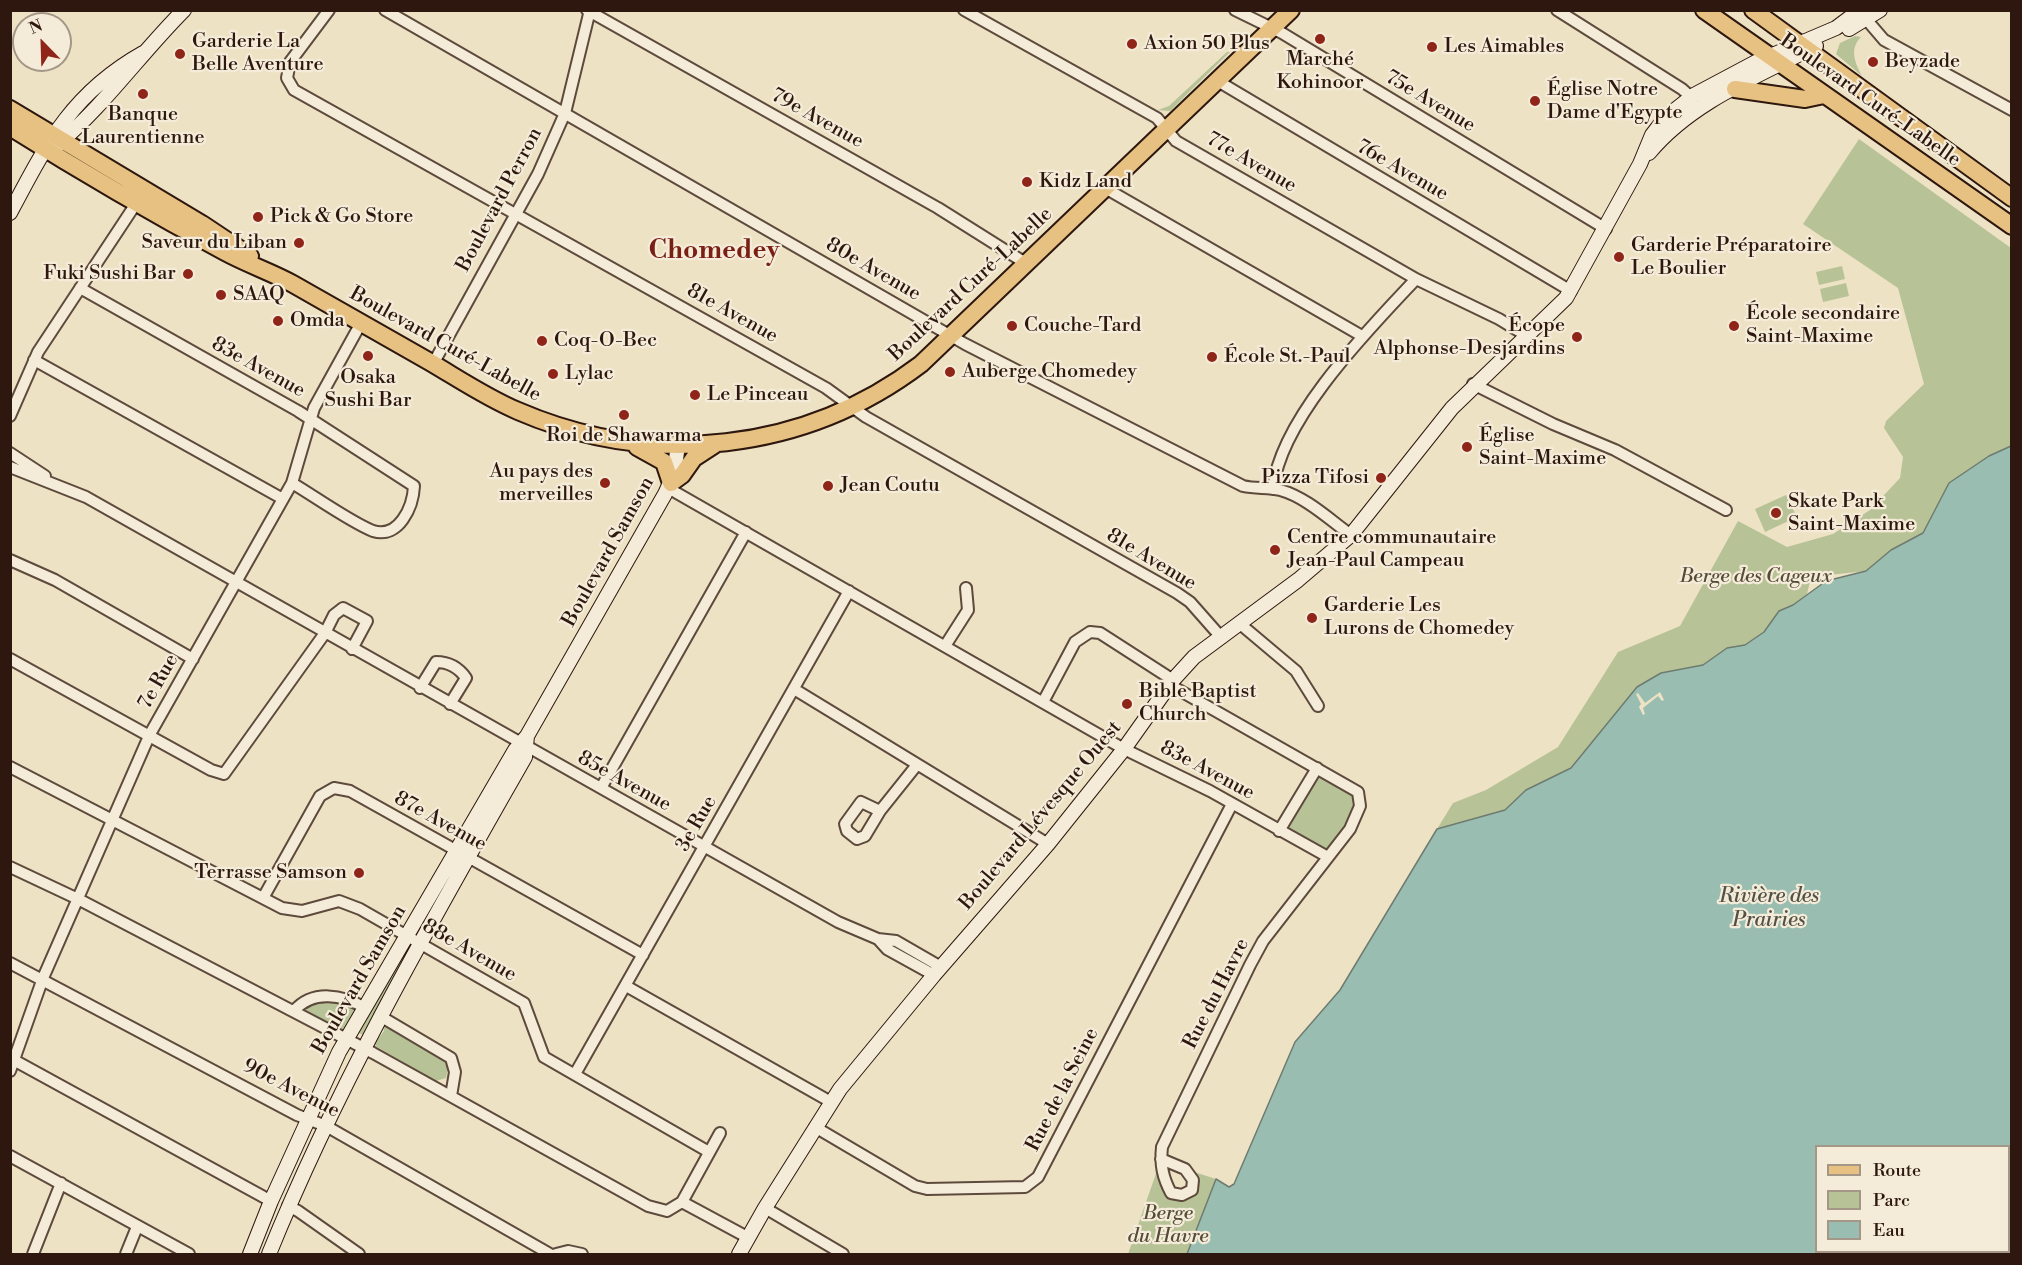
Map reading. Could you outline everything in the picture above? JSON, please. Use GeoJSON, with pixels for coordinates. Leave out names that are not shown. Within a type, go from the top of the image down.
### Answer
{"type":"FeatureCollection","features":[{"type":"Feature","properties":{"kind":"main road","name":"Boulevard Curé-Labelle"},"geometry":{"type":"LineString","coordinates":[[1704,10],[2012,225]]}},
{"type":"Feature","properties":{"kind":"main road","name":"Boulevard Curé-Labelle"},"geometry":{"type":"LineString","coordinates":[[1753,10],[2012,198]]}},
{"type":"Feature","properties":{"kind":"main road","name":"Boulevard Curé-Labelle"},"geometry":{"type":"LineString","coordinates":[[10,109],[50,147],[137,202],[229,254],[267,270],[525,414],[573,430],[625,441],[678,445],[716,444],[755,440],[788,431],[852,406],[908,374],[952,336],[1216,80],[1285,17]]}},
{"type":"Feature","properties":{"kind":"main road"},"geometry":{"type":"LineString","coordinates":[[1735,89],[1805,99],[1824,95]]}},
{"type":"Feature","properties":{"kind":"main road","name":"Boulevard Curé-Labelle"},"geometry":{"type":"LineString","coordinates":[[10,127],[235,244],[267,270]]}},
{"type":"Feature","properties":{"kind":"main road"},"geometry":{"type":"LineString","coordinates":[[625,441],[664,462],[670,486],[682,475],[696,456],[716,444]]}},
{"type":"Feature","properties":{"kind":"street","name":"81e Avenue"},"geometry":{"type":"LineString","coordinates":[[329,10],[290,62],[287,78],[294,90],[818,383],[902,438],[1177,593],[1190,602],[1220,636]]}},
{"type":"Feature","properties":{"kind":"street","name":"80e Avenue"},"geometry":{"type":"LineString","coordinates":[[385,10],[952,336],[1243,486],[1294,494],[1351,535]]}},
{"type":"Feature","properties":{"kind":"street","name":"77e Avenue"},"geometry":{"type":"LineString","coordinates":[[964,10],[1157,118],[1176,141],[1416,279],[1499,319],[1527,336]]}},
{"type":"Feature","properties":{"kind":"street","name":"75e Avenue"},"geometry":{"type":"LineString","coordinates":[[1235,10],[1285,17],[1605,229]]}},
{"type":"Feature","properties":{"kind":"street"},"geometry":{"type":"LineString","coordinates":[[1557,10],[1682,89],[1693,104]]}},
{"type":"Feature","properties":{"kind":"street","name":"Boulevard Lévesque Ouest"},"geometry":{"type":"LineString","coordinates":[[1693,104],[1836,28],[1863,15],[1880,10]]}},
{"type":"Feature","properties":{"kind":"street","name":"Boulevard Perron"},"geometry":{"type":"LineString","coordinates":[[433,364],[538,174],[565,113],[589,11]]}},
{"type":"Feature","properties":{"kind":"street","name":"79e Avenue"},"geometry":{"type":"LineString","coordinates":[[589,11],[938,208],[1027,264]]}},
{"type":"Feature","properties":{"kind":"street"},"geometry":{"type":"LineString","coordinates":[[10,213],[50,147],[61,122],[100,81],[142,52],[179,12]]}},
{"type":"Feature","properties":{"kind":"street"},"geometry":{"type":"LineString","coordinates":[[1863,15],[1884,40],[2012,110]]}},
{"type":"Feature","properties":{"kind":"street","name":"Boulevard Lévesque Ouest"},"geometry":{"type":"LineString","coordinates":[[739,1254],[747,1237],[815,1127],[859,1063],[1048,844],[1124,749],[1172,682],[1194,657],[1304,575],[1351,535],[1473,384],[1527,336],[1571,291],[1640,164],[1654,130],[1672,111],[1735,89],[1775,60]]}},
{"type":"Feature","properties":{"kind":"street","name":"76e Avenue"},"geometry":{"type":"LineString","coordinates":[[1216,80],[1571,291]]}},
{"type":"Feature","properties":{"kind":"street"},"geometry":{"type":"LineString","coordinates":[[1105,188],[1362,336]]}},
{"type":"Feature","properties":{"kind":"street"},"geometry":{"type":"LineString","coordinates":[[10,416],[34,360],[137,202]]}},
{"type":"Feature","properties":{"kind":"street"},"geometry":{"type":"LineString","coordinates":[[1273,489],[1277,467],[1289,440],[1330,375],[1362,336],[1416,279]]}},
{"type":"Feature","properties":{"kind":"street","name":"83e Avenue"},"geometry":{"type":"LineString","coordinates":[[80,288],[310,420],[414,486],[414,498],[399,525],[392,530],[374,531],[292,483]]}},
{"type":"Feature","properties":{"kind":"street","name":"7e Rue"},"geometry":{"type":"LineString","coordinates":[[10,1071],[43,978],[150,734],[292,483],[315,405],[361,323]]}},
{"type":"Feature","properties":{"kind":"street"},"geometry":{"type":"LineString","coordinates":[[34,360],[283,499]]}},
{"type":"Feature","properties":{"kind":"street"},"geometry":{"type":"LineString","coordinates":[[1473,384],[1553,424],[1615,450],[1726,510]]}},
{"type":"Feature","properties":{"kind":"street","name":"Boulevard Samson"},"geometry":{"type":"LineString","coordinates":[[250,1254],[308,1118],[346,1040],[364,1008],[413,940],[670,486],[678,445]]}},
{"type":"Feature","properties":{"kind":"street","name":"85e Avenue"},"geometry":{"type":"LineString","coordinates":[[10,453],[52,482]]}},
{"type":"Feature","properties":{"kind":"street","name":"85e Avenue"},"geometry":{"type":"LineString","coordinates":[[10,467],[86,497],[420,688],[525,742],[704,848],[838,922],[878,939],[887,949],[937,971]]}},
{"type":"Feature","properties":{"kind":"street","name":"83e Avenue"},"geometry":{"type":"LineString","coordinates":[[670,486],[1124,749],[1232,804],[1328,857]]}},
{"type":"Feature","properties":{"kind":"street"},"geometry":{"type":"LineString","coordinates":[[601,789],[746,532]]}},
{"type":"Feature","properties":{"kind":"street"},"geometry":{"type":"LineString","coordinates":[[10,560],[55,580],[193,659]]}},
{"type":"Feature","properties":{"kind":"street"},"geometry":{"type":"LineString","coordinates":[[945,646],[968,610],[966,588]]}},
{"type":"Feature","properties":{"kind":"street","name":"3e Rue"},"geometry":{"type":"LineString","coordinates":[[575,1074],[849,591]]}},
{"type":"Feature","properties":{"kind":"street"},"geometry":{"type":"LineString","coordinates":[[10,659],[150,734],[211,770],[224,774],[325,633],[334,615],[343,608],[357,613],[367,621],[352,648]]}},
{"type":"Feature","properties":{"kind":"street"},"geometry":{"type":"LineString","coordinates":[[1239,623],[1296,671],[1318,706]]}},
{"type":"Feature","properties":{"kind":"street"},"geometry":{"type":"LineString","coordinates":[[1043,702],[1075,642],[1090,632],[1100,633],[1172,682],[1317,768],[1279,831]]}},
{"type":"Feature","properties":{"kind":"street"},"geometry":{"type":"LineString","coordinates":[[420,688],[436,662],[445,662],[461,671],[466,678],[450,704]]}},
{"type":"Feature","properties":{"kind":"street"},"geometry":{"type":"LineString","coordinates":[[794,689],[916,766],[1048,844]]}},
{"type":"Feature","properties":{"kind":"street"},"geometry":{"type":"LineString","coordinates":[[880,811],[916,766]]}},
{"type":"Feature","properties":{"kind":"street","name":"88e Avenue"},"geometry":{"type":"LineString","coordinates":[[10,767],[282,908],[302,911],[339,902],[360,909],[524,1003],[544,1056],[709,1152]]}},
{"type":"Feature","properties":{"kind":"street","name":"Rue du Havre"},"geometry":{"type":"LineString","coordinates":[[1161,1159],[1162,1148],[1263,941],[1350,829],[1360,806],[1359,792],[1317,768]]}},
{"type":"Feature","properties":{"kind":"street","name":"87e Avenue"},"geometry":{"type":"LineString","coordinates":[[263,898],[320,796],[334,788],[350,791],[643,955]]}},
{"type":"Feature","properties":{"kind":"street","name":"Rue de la Seine"},"geometry":{"type":"LineString","coordinates":[[815,1127],[915,1186],[927,1189],[1026,1187],[1038,1177],[1232,804]]}},
{"type":"Feature","properties":{"kind":"street"},"geometry":{"type":"LineString","coordinates":[[10,867],[78,899],[294,1011],[451,1096],[637,1202],[667,1211],[682,1202],[720,1133]]}},
{"type":"Feature","properties":{"kind":"street","name":"Boulevard Samson"},"geometry":{"type":"LineString","coordinates":[[269,1254],[288,1206],[380,1016],[413,940]]}},
{"type":"Feature","properties":{"kind":"street","name":"90e Avenue"},"geometry":{"type":"LineString","coordinates":[[10,963],[43,978],[297,1115],[326,1126],[550,1254]]}},
{"type":"Feature","properties":{"kind":"street"},"geometry":{"type":"LineString","coordinates":[[626,986],[831,1102]]}},
{"type":"Feature","properties":{"kind":"street"},"geometry":{"type":"LineString","coordinates":[[294,1011],[305,1002],[323,996],[345,998],[364,1008]]}},
{"type":"Feature","properties":{"kind":"street"},"geometry":{"type":"LineString","coordinates":[[380,1016],[451,1058],[455,1072],[451,1096]]}},
{"type":"Feature","properties":{"kind":"street"},"geometry":{"type":"LineString","coordinates":[[13,1059],[271,1201]]}},
{"type":"Feature","properties":{"kind":"street"},"geometry":{"type":"LineString","coordinates":[[10,1156],[189,1254]]}},
{"type":"Feature","properties":{"kind":"street"},"geometry":{"type":"LineString","coordinates":[[33,1254],[61,1183]]}},
{"type":"Feature","properties":{"kind":"street"},"geometry":{"type":"LineString","coordinates":[[682,1202],[747,1237]]}},
{"type":"Feature","properties":{"kind":"street"},"geometry":{"type":"LineString","coordinates":[[288,1206],[359,1254]]}},
{"type":"Feature","properties":{"kind":"street"},"geometry":{"type":"LineString","coordinates":[[765,1208],[843,1254]]}},
{"type":"Feature","properties":{"kind":"street"},"geometry":{"type":"LineString","coordinates":[[126,1254],[137,1227]]}},
{"type":"Feature","properties":{"kind":"street"},"geometry":{"type":"LineString","coordinates":[[555,1254],[568,1251],[582,1254]]}},
{"type":"Feature","properties":{"kind":"green space"},"geometry":{"type":"Polygon","coordinates":[[[1855,36],[1861,37],[1854,51],[1855,61],[1862,76],[1836,54],[1840,43],[1855,36]]]}},
{"type":"Feature","properties":{"kind":"green space"},"geometry":{"type":"Polygon","coordinates":[[[1227,52],[1230,52],[1170,111],[1158,110],[1169,106],[1227,52]]]}},
{"type":"Feature","properties":{"kind":"green space","name":"Berge des Cageux"},"geometry":{"type":"Polygon","coordinates":[[[1859,139],[2011,248],[2011,446],[1989,456],[1949,483],[1923,533],[1891,550],[1866,571],[1811,577],[1807,594],[1793,605],[1779,611],[1764,632],[1745,645],[1727,648],[1703,665],[1661,673],[1637,687],[1571,768],[1526,790],[1505,810],[1437,829],[1453,803],[1486,790],[1558,747],[1618,652],[1680,626],[1738,521],[1787,547],[1833,534],[1870,510],[1900,478],[1903,457],[1884,428],[1886,421],[1924,384],[1898,288],[1803,224],[1859,139]]]}},
{"type":"Feature","properties":{"kind":"green space"},"geometry":{"type":"Polygon","coordinates":[[[1842,266],[1845,279],[1819,285],[1816,272],[1842,266]]]}},
{"type":"Feature","properties":{"kind":"green space"},"geometry":{"type":"Polygon","coordinates":[[[1846,283],[1849,296],[1823,302],[1820,289],[1846,283]]]}},
{"type":"Feature","properties":{"kind":"green space","name":"Skate Park Saint-Maxime"},"geometry":{"type":"Polygon","coordinates":[[[1786,495],[1797,517],[1765,532],[1755,509],[1786,495]]]}},
{"type":"Feature","properties":{"kind":"green space"},"geometry":{"type":"Polygon","coordinates":[[[1317,768],[1358,792],[1360,806],[1328,857],[1279,831],[1317,768]]]}},
{"type":"Feature","properties":{"kind":"green space"},"geometry":{"type":"Polygon","coordinates":[[[406,951],[408,952],[363,1035],[357,1032],[406,951]]]}},
{"type":"Feature","properties":{"kind":"green space"},"geometry":{"type":"Polygon","coordinates":[[[320,1001],[337,1001],[353,1007],[355,1010],[343,1030],[306,1013],[307,1006],[320,1001]]]}},
{"type":"Feature","properties":{"kind":"green space"},"geometry":{"type":"Polygon","coordinates":[[[387,1026],[444,1060],[448,1067],[446,1078],[436,1081],[377,1047],[374,1044],[384,1031],[383,1027],[387,1026]]]}},
{"type":"Feature","properties":{"kind":"green space","name":"Berge du Havre"},"geometry":{"type":"Polygon","coordinates":[[[1161,1159],[1172,1193],[1192,1190],[1185,1169],[1216,1179],[1187,1254],[1128,1254],[1161,1159]]]}},
{"type":"Feature","properties":{"kind":"water","name":"Rivière des Prairies"},"geometry":{"type":"Polygon","coordinates":[[[2011,446],[2011,1254],[1187,1254],[1216,1179],[1229,1187],[1234,1184],[1295,1042],[1340,990],[1437,829],[1505,810],[1526,790],[1571,768],[1637,687],[1661,673],[1703,665],[1727,648],[1745,645],[1764,632],[1779,611],[1793,605],[1826,581],[1866,571],[1891,550],[1923,533],[1949,483],[1989,456],[2011,446]]]}},
{"type":"Feature","properties":{"kind":"pier"},"geometry":{"type":"Polygon","coordinates":[[[1660,692],[1664,700],[1662,701],[1658,696],[1643,708],[1645,714],[1643,715],[1636,694],[1638,693],[1645,703],[1660,692]]]}},
{"type":"Feature","properties":{"kind":"place","name":"Marché Kohinoor"},"geometry":{"type":"Point","coordinates":[1320,39]}},
{"type":"Feature","properties":{"kind":"place","name":"Axion 50 Plus"},"geometry":{"type":"Point","coordinates":[1132,44]}},
{"type":"Feature","properties":{"kind":"place","name":"Les Aimables"},"geometry":{"type":"Point","coordinates":[1432,47]}},
{"type":"Feature","properties":{"kind":"place","name":"Garderie La Belle Aventure"},"geometry":{"type":"Point","coordinates":[180,54]}},
{"type":"Feature","properties":{"kind":"place","name":"Beyzade"},"geometry":{"type":"Point","coordinates":[1873,62]}},
{"type":"Feature","properties":{"kind":"place","name":"Banque Laurentienne"},"geometry":{"type":"Point","coordinates":[143,94]}},
{"type":"Feature","properties":{"kind":"place","name":"Église Notre Dame d'Egypte"},"geometry":{"type":"Point","coordinates":[1535,101]}},
{"type":"Feature","properties":{"kind":"place","name":"Kidz Land"},"geometry":{"type":"Point","coordinates":[1027,182]}},
{"type":"Feature","properties":{"kind":"place","name":"Pick & Go Store"},"geometry":{"type":"Point","coordinates":[258,217]}},
{"type":"Feature","properties":{"kind":"place","name":"Saveur du Liban"},"geometry":{"type":"Point","coordinates":[299,243]}},
{"type":"Feature","properties":{"kind":"place","name":"Garderie Préparatoire Le Boulier"},"geometry":{"type":"Point","coordinates":[1619,257]}},
{"type":"Feature","properties":{"kind":"place","name":"Fuki Sushi Bar"},"geometry":{"type":"Point","coordinates":[188,274]}},
{"type":"Feature","properties":{"kind":"place","name":"SAAQ"},"geometry":{"type":"Point","coordinates":[221,295]}},
{"type":"Feature","properties":{"kind":"place","name":"Omda"},"geometry":{"type":"Point","coordinates":[278,321]}},
{"type":"Feature","properties":{"kind":"place","name":"Couche-Tard"},"geometry":{"type":"Point","coordinates":[1012,326]}},
{"type":"Feature","properties":{"kind":"place","name":"École secondaire Saint-Maxime"},"geometry":{"type":"Point","coordinates":[1734,326]}},
{"type":"Feature","properties":{"kind":"place","name":"Écope Alphonse-Desjardins"},"geometry":{"type":"Point","coordinates":[1577,337]}},
{"type":"Feature","properties":{"kind":"place","name":"Coq-O-Bec"},"geometry":{"type":"Point","coordinates":[542,341]}},
{"type":"Feature","properties":{"kind":"place","name":"Osaka Sushi Bar"},"geometry":{"type":"Point","coordinates":[368,356]}},
{"type":"Feature","properties":{"kind":"place","name":"École St.-Paul"},"geometry":{"type":"Point","coordinates":[1212,357]}},
{"type":"Feature","properties":{"kind":"place","name":"Auberge Chomedey"},"geometry":{"type":"Point","coordinates":[950,372]}},
{"type":"Feature","properties":{"kind":"place","name":"Lylac"},"geometry":{"type":"Point","coordinates":[553,374]}},
{"type":"Feature","properties":{"kind":"place","name":"Le Pinceau"},"geometry":{"type":"Point","coordinates":[695,395]}},
{"type":"Feature","properties":{"kind":"place","name":"Roi de Shawarma"},"geometry":{"type":"Point","coordinates":[624,415]}},
{"type":"Feature","properties":{"kind":"place","name":"Église Saint-Maxime"},"geometry":{"type":"Point","coordinates":[1467,447]}},
{"type":"Feature","properties":{"kind":"place","name":"Pizza Tifosi"},"geometry":{"type":"Point","coordinates":[1381,478]}},
{"type":"Feature","properties":{"kind":"place","name":"Au pays des merveilles"},"geometry":{"type":"Point","coordinates":[605,483]}},
{"type":"Feature","properties":{"kind":"place","name":"Jean Coutu"},"geometry":{"type":"Point","coordinates":[828,486]}},
{"type":"Feature","properties":{"kind":"place","name":"Skate Park Saint-Maxime"},"geometry":{"type":"Point","coordinates":[1776,513]}},
{"type":"Feature","properties":{"kind":"place","name":"Centre communautaire Jean-Paul Campeau"},"geometry":{"type":"Point","coordinates":[1275,550]}},
{"type":"Feature","properties":{"kind":"place","name":"Garderie Les Lurons de Chomedey"},"geometry":{"type":"Point","coordinates":[1312,618]}},
{"type":"Feature","properties":{"kind":"place","name":"Bible Baptist Church"},"geometry":{"type":"Point","coordinates":[1127,704]}},
{"type":"Feature","properties":{"kind":"place","name":"Terrasse Samson"},"geometry":{"type":"Point","coordinates":[359,873]}},
{"type":"Feature","properties":{"kind":"district","name":"Chomedey"},"geometry":{"type":"Point","coordinates":[714,252]}}]}
